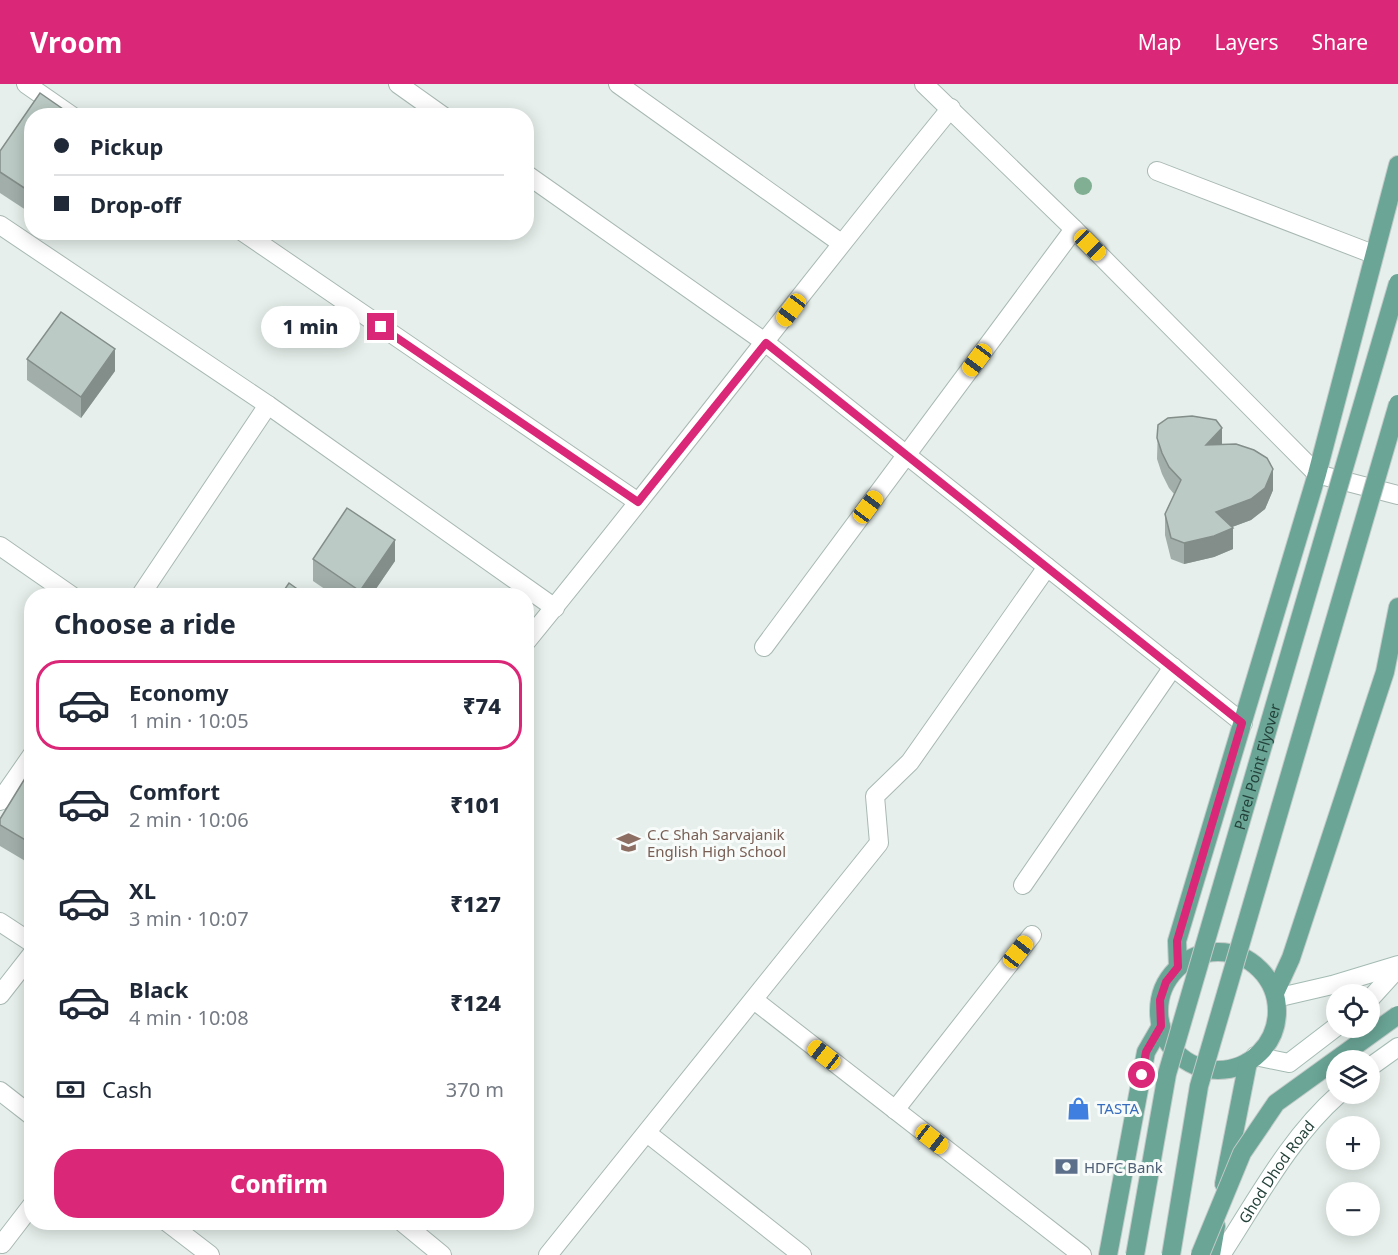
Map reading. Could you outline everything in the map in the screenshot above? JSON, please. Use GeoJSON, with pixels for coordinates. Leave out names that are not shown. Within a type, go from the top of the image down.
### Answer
{"type":"FeatureCollection","features":[{"type":"Feature","properties":{"kind":"main road"},"geometry":{"type":"LineString","coordinates":[[1178,967],[1177,941],[1317,474],[1398,165]]}},
{"type":"Feature","properties":{"kind":"main road","name":"Parel Point Flyover"},"geometry":{"type":"LineString","coordinates":[[1135,1255],[1167,1074],[1398,283]]}},
{"type":"Feature","properties":{"kind":"main road"},"geometry":{"type":"LineString","coordinates":[[1171,1255],[1198,1086],[1398,404]]}},
{"type":"Feature","properties":{"kind":"main road"},"geometry":{"type":"LineString","coordinates":[[1275,996],[1291,958],[1392,671],[1398,607]]}},
{"type":"Feature","properties":{"kind":"main road"},"geometry":{"type":"LineString","coordinates":[[1213,952],[1233,953],[1251,962],[1266,975],[1275,996],[1277,1013],[1273,1032],[1263,1050],[1252,1059],[1229,1069],[1210,1070],[1192,1064],[1176,1053],[1164,1038],[1160,1000],[1166,982],[1178,967],[1194,957],[1213,952]]}},
{"type":"Feature","properties":{"kind":"main road"},"geometry":{"type":"LineString","coordinates":[[1200,1255],[1242,1153],[1276,1103],[1398,1015]]}},
{"type":"Feature","properties":{"kind":"main road"},"geometry":{"type":"LineString","coordinates":[[1108,1255],[1146,1052],[1161,1026]]}},
{"type":"Feature","properties":{"kind":"main road"},"geometry":{"type":"LineString","coordinates":[[1211,1255],[1252,1059]]}},
{"type":"Feature","properties":{"kind":"street"},"geometry":{"type":"LineString","coordinates":[[26,84],[60,108]]}},
{"type":"Feature","properties":{"kind":"street"},"geometry":{"type":"LineString","coordinates":[[398,84],[432,108]]}},
{"type":"Feature","properties":{"kind":"street"},"geometry":{"type":"LineString","coordinates":[[618,84],[841,243]]}},
{"type":"Feature","properties":{"kind":"street"},"geometry":{"type":"LineString","coordinates":[[924,84],[1074,229],[1317,474],[1398,495]]}},
{"type":"Feature","properties":{"kind":"street"},"geometry":{"type":"LineString","coordinates":[[534,633],[766,343],[841,243],[951,108]]}},
{"type":"Feature","properties":{"kind":"street"},"geometry":{"type":"LineString","coordinates":[[1157,171],[1373,254]]}},
{"type":"Feature","properties":{"kind":"street"},"geometry":{"type":"LineString","coordinates":[[534,180],[766,343],[1242,723]]}},
{"type":"Feature","properties":{"kind":"street"},"geometry":{"type":"LineString","coordinates":[[0,225],[268,405],[527,588]]}},
{"type":"Feature","properties":{"kind":"street"},"geometry":{"type":"LineString","coordinates":[[764,647],[1074,229]]}},
{"type":"Feature","properties":{"kind":"street"},"geometry":{"type":"LineString","coordinates":[[255,240],[638,502]]}},
{"type":"Feature","properties":{"kind":"street"},"geometry":{"type":"LineString","coordinates":[[145,588],[268,405]]}},
{"type":"Feature","properties":{"kind":"street"},"geometry":{"type":"LineString","coordinates":[[0,546],[60,588]]}},
{"type":"Feature","properties":{"kind":"street"},"geometry":{"type":"LineString","coordinates":[[548,1255],[879,843],[875,796],[910,762],[1047,567]]}},
{"type":"Feature","properties":{"kind":"street"},"geometry":{"type":"LineString","coordinates":[[534,593],[555,608]]}},
{"type":"Feature","properties":{"kind":"street"},"geometry":{"type":"LineString","coordinates":[[1023,885],[1173,667]]}},
{"type":"Feature","properties":{"kind":"street"},"geometry":{"type":"LineString","coordinates":[[0,801],[24,766]]}},
{"type":"Feature","properties":{"kind":"street"},"geometry":{"type":"LineString","coordinates":[[0,922],[24,938]]}},
{"type":"Feature","properties":{"kind":"street"},"geometry":{"type":"LineString","coordinates":[[895,1110],[1032,935]]}},
{"type":"Feature","properties":{"kind":"street"},"geometry":{"type":"LineString","coordinates":[[0,995],[24,964]]}},
{"type":"Feature","properties":{"kind":"street"},"geometry":{"type":"LineString","coordinates":[[1275,996],[1332,985],[1398,967]]}},
{"type":"Feature","properties":{"kind":"street"},"geometry":{"type":"LineString","coordinates":[[1380,988],[1398,967]]}},
{"type":"Feature","properties":{"kind":"street"},"geometry":{"type":"LineString","coordinates":[[754,1000],[1082,1255]]}},
{"type":"Feature","properties":{"kind":"street"},"geometry":{"type":"LineString","coordinates":[[1252,1059],[1289,1063],[1326,1035]]}},
{"type":"Feature","properties":{"kind":"street"},"geometry":{"type":"LineString","coordinates":[[1380,1060],[1398,1047]]}},
{"type":"Feature","properties":{"kind":"street"},"geometry":{"type":"LineString","coordinates":[[0,1091],[24,1110]]}},
{"type":"Feature","properties":{"kind":"street","name":"Ghod Dhod Road"},"geometry":{"type":"LineString","coordinates":[[1221,1255],[1293,1144],[1311,1120],[1328,1104]]}},
{"type":"Feature","properties":{"kind":"street"},"geometry":{"type":"LineString","coordinates":[[647,1133],[802,1255]]}},
{"type":"Feature","properties":{"kind":"street"},"geometry":{"type":"LineString","coordinates":[[6,1247],[24,1218]]}},
{"type":"Feature","properties":{"kind":"street"},"geometry":{"type":"LineString","coordinates":[[177,1230],[210,1255]]}},
{"type":"Feature","properties":{"kind":"street"},"geometry":{"type":"LineString","coordinates":[[412,1230],[442,1255]]}},
{"type":"Feature","properties":{"kind":"building"},"geometry":{"type":"Polygon","coordinates":[[[40,93],[62,108],[30,108],[40,93]]]}},
{"type":"Feature","properties":{"kind":"building"},"geometry":{"type":"Polygon","coordinates":[[[24,116],[24,188],[0,172],[0,151],[24,116]]]}},
{"type":"Feature","properties":{"kind":"building"},"geometry":{"type":"Polygon","coordinates":[[[61,312],[115,349],[81,397],[27,359],[61,312]]]}},
{"type":"Feature","properties":{"kind":"building"},"geometry":{"type":"Polygon","coordinates":[[[1192,416],[1216,420],[1222,428],[1206,445],[1236,444],[1254,450],[1267,458],[1273,469],[1265,488],[1251,499],[1216,512],[1233,528],[1214,536],[1184,543],[1171,538],[1165,514],[1181,480],[1169,467],[1157,438],[1158,425],[1168,418],[1192,416]]]}},
{"type":"Feature","properties":{"kind":"building"},"geometry":{"type":"Polygon","coordinates":[[[347,508],[395,540],[362,588],[356,588],[313,559],[347,508]]]}},
{"type":"Feature","properties":{"kind":"building"},"geometry":{"type":"Polygon","coordinates":[[[289,583],[296,588],[286,588],[289,583]]]}},
{"type":"Feature","properties":{"kind":"building"},"geometry":{"type":"Polygon","coordinates":[[[24,780],[24,839],[0,825],[0,819],[24,780]]]}},
{"type":"Feature","properties":{"kind":"place","name":"C.C Shah Sarvajanik English High School"},"geometry":{"type":"Point","coordinates":[629,843]}},
{"type":"Feature","properties":{"kind":"place","name":"TASTA"},"geometry":{"type":"Point","coordinates":[1079,1108]}},
{"type":"Feature","properties":{"kind":"place","name":"HDFC Bank"},"geometry":{"type":"Point","coordinates":[1066,1167]}},
{"type":"Feature","properties":{"kind":"route"},"geometry":{"type":"LineString","coordinates":[[381,327],[638,502],[766,343],[1242,723],[1177,941],[1178,967],[1166,982],[1160,1000],[1161,1026],[1146,1052],[1142,1075]]}}]}
